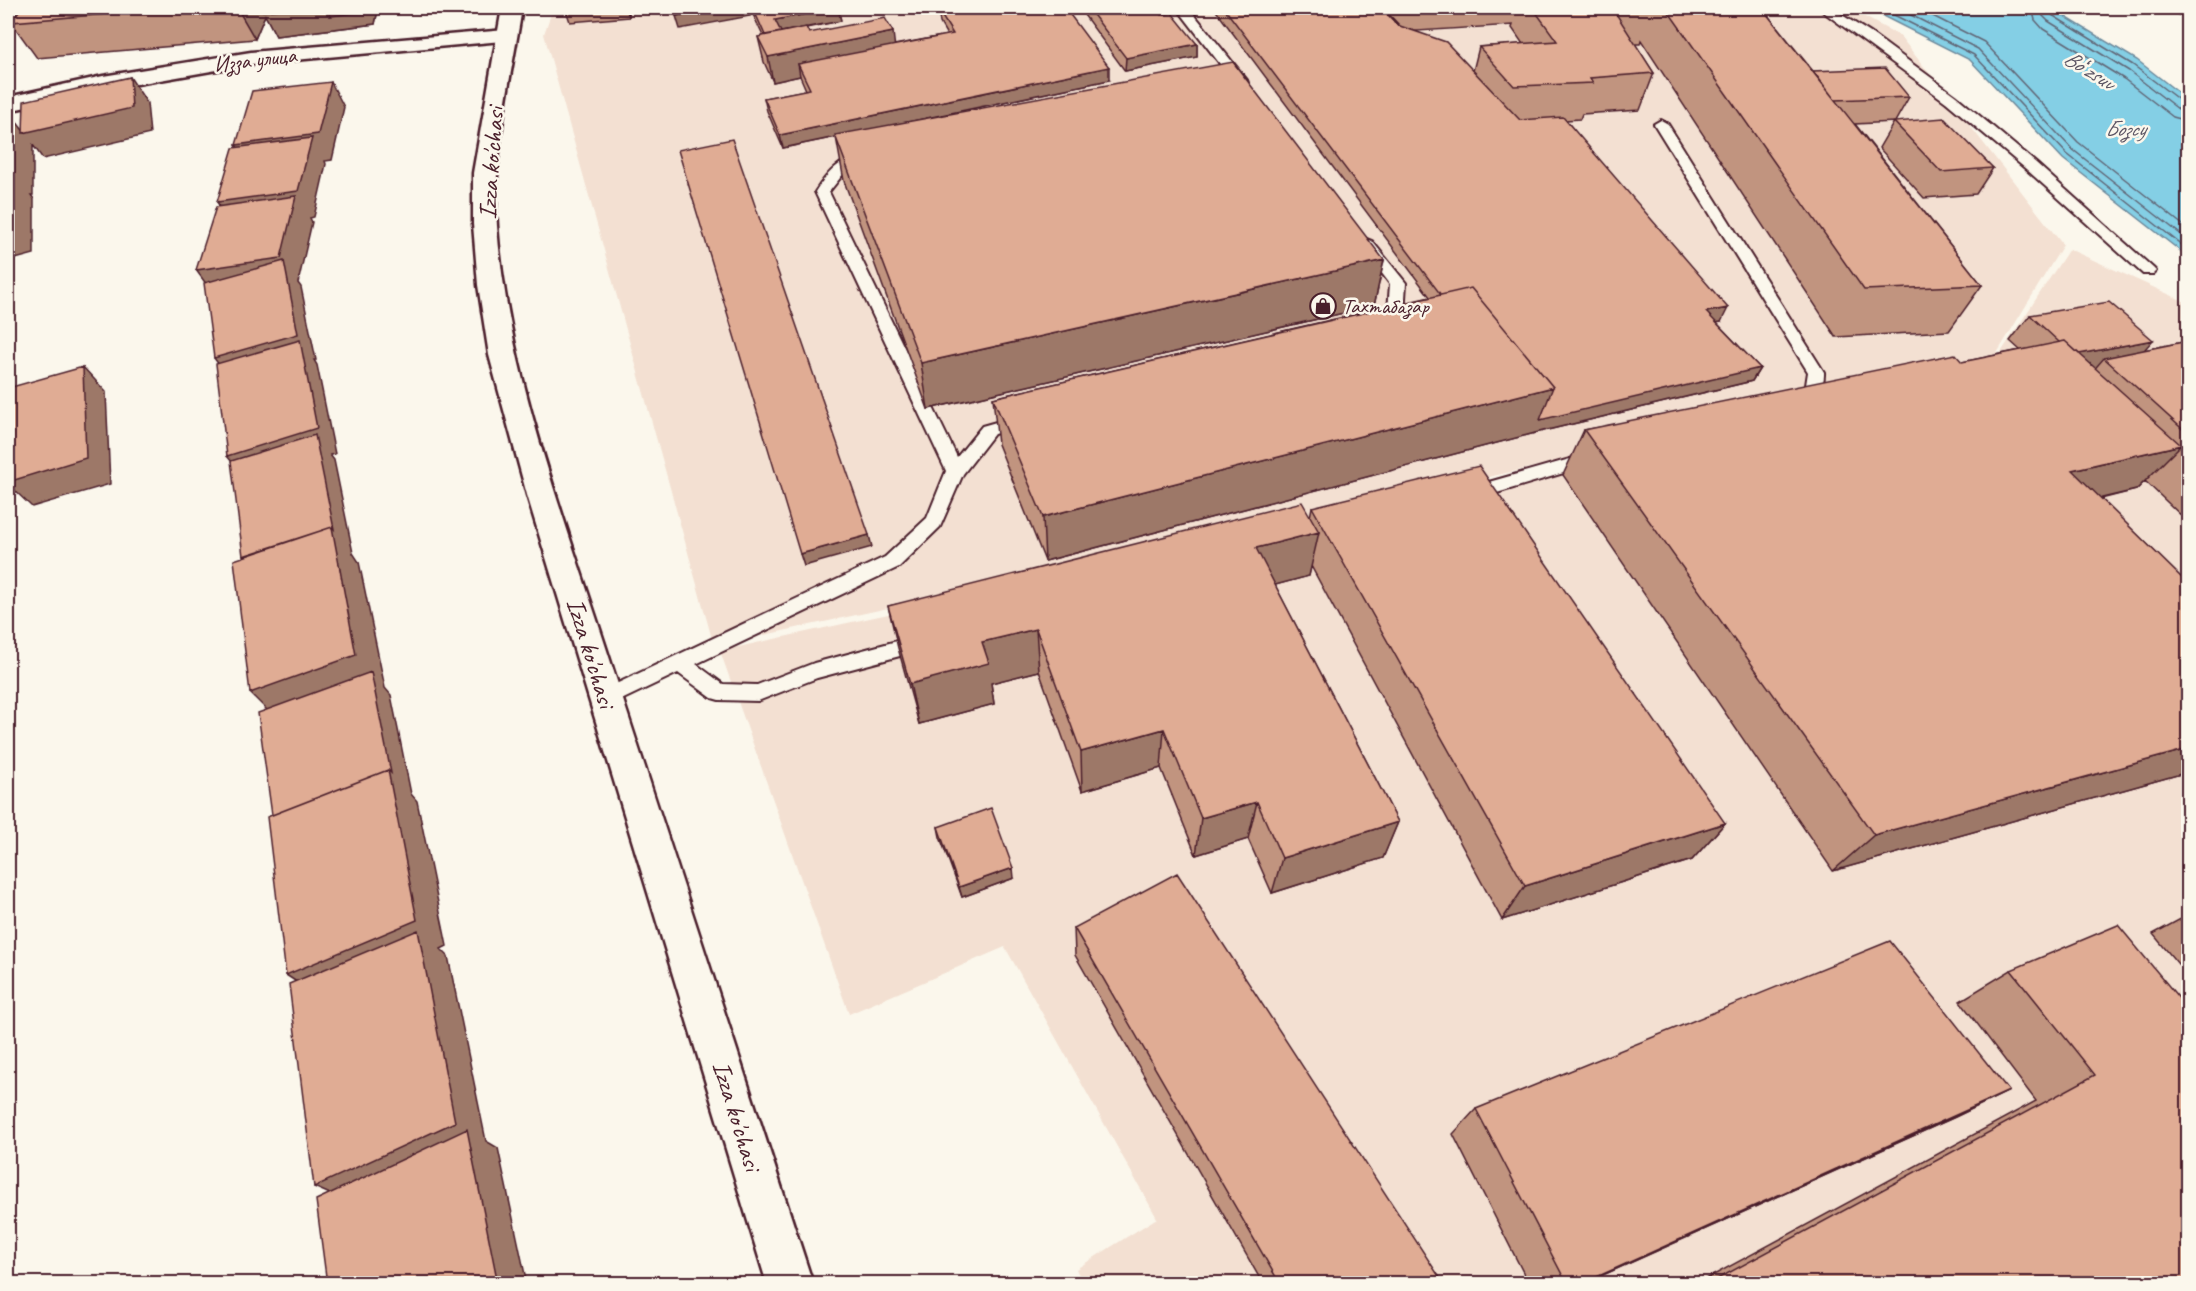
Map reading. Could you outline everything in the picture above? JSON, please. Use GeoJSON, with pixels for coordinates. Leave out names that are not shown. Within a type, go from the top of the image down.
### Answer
{"type":"FeatureCollection","features":[{"type":"Feature","properties":{"kind":"main road","name":"Изза улица"},"geometry":{"type":"LineString","coordinates":[[8,104],[103,83],[251,58],[509,22]]}},
{"type":"Feature","properties":{"kind":"main road","name":"Izza ko'chasi"},"geometry":{"type":"LineString","coordinates":[[509,22],[485,173],[485,224],[491,285],[506,366],[542,495],[790,1284]]}},
{"type":"Feature","properties":{"kind":"lane"},"geometry":{"type":"LineString","coordinates":[[1183,8],[1234,82],[1255,99]]}},
{"type":"Feature","properties":{"kind":"lane"},"geometry":{"type":"LineString","coordinates":[[1824,8],[1864,32],[1996,135],[2148,271]]}},
{"type":"Feature","properties":{"kind":"lane"},"geometry":{"type":"LineString","coordinates":[[1661,124],[1816,372],[1817,384],[1811,392],[1786,403]]}},
{"type":"Feature","properties":{"kind":"lane"},"geometry":{"type":"LineString","coordinates":[[876,154],[853,159],[831,176],[822,192],[955,471]]}},
{"type":"Feature","properties":{"kind":"lane"},"geometry":{"type":"LineString","coordinates":[[1355,228],[1398,283],[1396,314],[1366,326]]}},
{"type":"Feature","properties":{"kind":"lane"},"geometry":{"type":"LineString","coordinates":[[606,698],[892,562],[934,522],[955,471],[988,430],[1034,417]]}},
{"type":"Feature","properties":{"kind":"lane"},"geometry":{"type":"LineString","coordinates":[[1448,500],[1606,455]]}},
{"type":"Feature","properties":{"kind":"lane"},"geometry":{"type":"LineString","coordinates":[[679,663],[719,692],[758,693],[814,672],[941,637]]}},
{"type":"Feature","properties":{"kind":"shaded area","name":"Тахтабазар"},"geometry":{"type":"Polygon","coordinates":[[[553,8],[1848,8],[1900,36],[2063,245],[1988,368],[714,646],[544,34],[553,8]]]}},
{"type":"Feature","properties":{"kind":"shaded area"},"geometry":{"type":"Polygon","coordinates":[[[2069,249],[2188,303],[2188,1283],[1083,1283],[1076,1269],[1157,1218],[1005,947],[849,1014],[720,651],[1988,372],[2069,249]]]}},
{"type":"Feature","properties":{"kind":"water","name":"Бозсу"},"geometry":{"type":"Polygon","coordinates":[[[1867,8],[2051,8],[2137,60],[2188,100],[2188,257],[2063,159],[1970,60],[1867,8]]]}},
{"type":"Feature","properties":{"kind":"building"},"geometry":{"type":"Polygon","coordinates":[[[21,8],[179,8],[11,22],[21,8]]]}},
{"type":"Feature","properties":{"kind":"building"},"geometry":{"type":"Polygon","coordinates":[[[264,8],[292,8],[263,11],[264,8]]]}},
{"type":"Feature","properties":{"kind":"building"},"geometry":{"type":"Polygon","coordinates":[[[332,8],[370,8],[369,11],[330,16],[332,8]]]}},
{"type":"Feature","properties":{"kind":"building"},"geometry":{"type":"Polygon","coordinates":[[[673,8],[722,8],[676,16],[673,8]]]}},
{"type":"Feature","properties":{"kind":"building"},"geometry":{"type":"Polygon","coordinates":[[[753,8],[838,8],[775,20],[781,32],[765,35],[753,8]]]}},
{"type":"Feature","properties":{"kind":"building"},"geometry":{"type":"Polygon","coordinates":[[[1065,8],[1109,67],[780,135],[764,98],[810,89],[798,64],[953,34],[938,10],[1065,8]]]}},
{"type":"Feature","properties":{"kind":"building"},"geometry":{"type":"Polygon","coordinates":[[[1088,8],[1155,8],[1162,15],[1172,13],[1197,44],[1126,58],[1088,8]]]}},
{"type":"Feature","properties":{"kind":"building"},"geometry":{"type":"Polygon","coordinates":[[[1224,8],[1382,8],[1397,25],[1446,42],[1520,120],[1563,117],[1728,308],[1706,312],[1760,368],[1540,420],[1553,387],[1471,288],[1441,295],[1224,8]]]}},
{"type":"Feature","properties":{"kind":"building"},"geometry":{"type":"Polygon","coordinates":[[[1533,8],[1653,8],[1613,9],[1654,73],[1590,78],[1593,83],[1514,86],[1479,47],[1557,41],[1533,8]]]}},
{"type":"Feature","properties":{"kind":"building"},"geometry":{"type":"Polygon","coordinates":[[[1666,8],[1762,8],[1982,285],[1864,290],[1666,8]]]}},
{"type":"Feature","properties":{"kind":"building"},"geometry":{"type":"Polygon","coordinates":[[[885,18],[893,32],[768,57],[758,37],[806,27],[809,33],[885,18]]]}},
{"type":"Feature","properties":{"kind":"building"},"geometry":{"type":"Polygon","coordinates":[[[1233,62],[1384,260],[921,363],[835,135],[1233,62]]]}},
{"type":"Feature","properties":{"kind":"building"},"geometry":{"type":"Polygon","coordinates":[[[1885,68],[1909,97],[1835,100],[1813,71],[1885,68]]]}},
{"type":"Feature","properties":{"kind":"building"},"geometry":{"type":"Polygon","coordinates":[[[130,77],[132,108],[23,133],[24,101],[130,77]]]}},
{"type":"Feature","properties":{"kind":"building"},"geometry":{"type":"Polygon","coordinates":[[[331,82],[318,134],[236,145],[252,91],[331,82]]]}},
{"type":"Feature","properties":{"kind":"building"},"geometry":{"type":"Polygon","coordinates":[[[13,117],[12,169],[8,170],[8,118],[13,117]]]}},
{"type":"Feature","properties":{"kind":"building"},"geometry":{"type":"Polygon","coordinates":[[[1944,118],[1993,168],[1941,172],[1894,122],[1944,118]]]}},
{"type":"Feature","properties":{"kind":"building"},"geometry":{"type":"Polygon","coordinates":[[[312,138],[298,191],[217,202],[233,148],[312,138]]]}},
{"type":"Feature","properties":{"kind":"building"},"geometry":{"type":"Polygon","coordinates":[[[732,139],[869,535],[800,554],[678,150],[732,139]]]}},
{"type":"Feature","properties":{"kind":"building"},"geometry":{"type":"Polygon","coordinates":[[[13,173],[12,228],[8,229],[8,174],[13,173]]]}},
{"type":"Feature","properties":{"kind":"building"},"geometry":{"type":"Polygon","coordinates":[[[296,196],[281,258],[196,270],[216,207],[296,196]]]}},
{"type":"Feature","properties":{"kind":"building"},"geometry":{"type":"Polygon","coordinates":[[[284,261],[298,334],[214,358],[204,283],[284,261]]]}},
{"type":"Feature","properties":{"kind":"building"},"geometry":{"type":"Polygon","coordinates":[[[1471,288],[1553,387],[1043,517],[993,398],[1471,288]]]}},
{"type":"Feature","properties":{"kind":"building"},"geometry":{"type":"Polygon","coordinates":[[[2109,302],[2153,340],[2079,354],[2065,341],[2059,342],[2030,315],[2109,302]]]}},
{"type":"Feature","properties":{"kind":"building"},"geometry":{"type":"Polygon","coordinates":[[[300,340],[317,428],[227,456],[216,364],[300,340]]]}},
{"type":"Feature","properties":{"kind":"building"},"geometry":{"type":"Polygon","coordinates":[[[2065,341],[2181,445],[2072,470],[2188,584],[2188,749],[1874,835],[1584,430],[1955,354],[1962,362],[2065,341]]]}},
{"type":"Feature","properties":{"kind":"building"},"geometry":{"type":"Polygon","coordinates":[[[2188,341],[2188,434],[2104,358],[2188,341]]]}},
{"type":"Feature","properties":{"kind":"building"},"geometry":{"type":"Polygon","coordinates":[[[83,367],[86,458],[8,482],[8,388],[83,367]]]}},
{"type":"Feature","properties":{"kind":"building"},"geometry":{"type":"Polygon","coordinates":[[[315,435],[334,529],[332,527],[243,556],[231,461],[315,435]]]}},
{"type":"Feature","properties":{"kind":"building"},"geometry":{"type":"Polygon","coordinates":[[[1479,466],[1725,823],[1525,886],[1312,507],[1479,466]]]}},
{"type":"Feature","properties":{"kind":"building"},"geometry":{"type":"Polygon","coordinates":[[[1302,502],[1319,532],[1256,548],[1398,822],[1282,858],[1257,802],[1201,818],[1164,729],[1081,752],[1036,629],[982,642],[989,663],[910,684],[888,606],[1302,502]]]}},
{"type":"Feature","properties":{"kind":"building"},"geometry":{"type":"Polygon","coordinates":[[[332,527],[356,655],[250,693],[234,560],[332,527]]]}},
{"type":"Feature","properties":{"kind":"building"},"geometry":{"type":"Polygon","coordinates":[[[371,672],[391,773],[388,770],[272,815],[258,713],[371,672]]]}},
{"type":"Feature","properties":{"kind":"building"},"geometry":{"type":"Polygon","coordinates":[[[388,770],[417,920],[286,975],[267,817],[388,770]]]}},
{"type":"Feature","properties":{"kind":"building"},"geometry":{"type":"Polygon","coordinates":[[[991,808],[1013,868],[959,887],[938,827],[991,808]]]}},
{"type":"Feature","properties":{"kind":"building"},"geometry":{"type":"Polygon","coordinates":[[[1177,873],[1444,1284],[1280,1284],[1074,928],[1177,873]]]}},
{"type":"Feature","properties":{"kind":"building"},"geometry":{"type":"Polygon","coordinates":[[[2118,925],[2188,1009],[2188,1284],[1708,1284],[2095,1075],[2011,970],[2118,925]]]}},
{"type":"Feature","properties":{"kind":"building"},"geometry":{"type":"Polygon","coordinates":[[[418,930],[455,1122],[314,1187],[289,984],[418,930]]]}},
{"type":"Feature","properties":{"kind":"building"},"geometry":{"type":"Polygon","coordinates":[[[1890,941],[2009,1091],[1581,1284],[1567,1284],[1476,1109],[1890,941]]]}},
{"type":"Feature","properties":{"kind":"building"},"geometry":{"type":"Polygon","coordinates":[[[467,1129],[498,1284],[327,1284],[316,1200],[467,1129]]]}},
{"type":"Feature","properties":{"kind":"place","name":"Тахтабазар"},"geometry":{"type":"Point","coordinates":[1323,306]}},
{"type":"Feature","properties":{"kind":"water label","name":"Boʻzsuv"},"geometry":{"type":"Point","coordinates":[2089,70]}}]}
